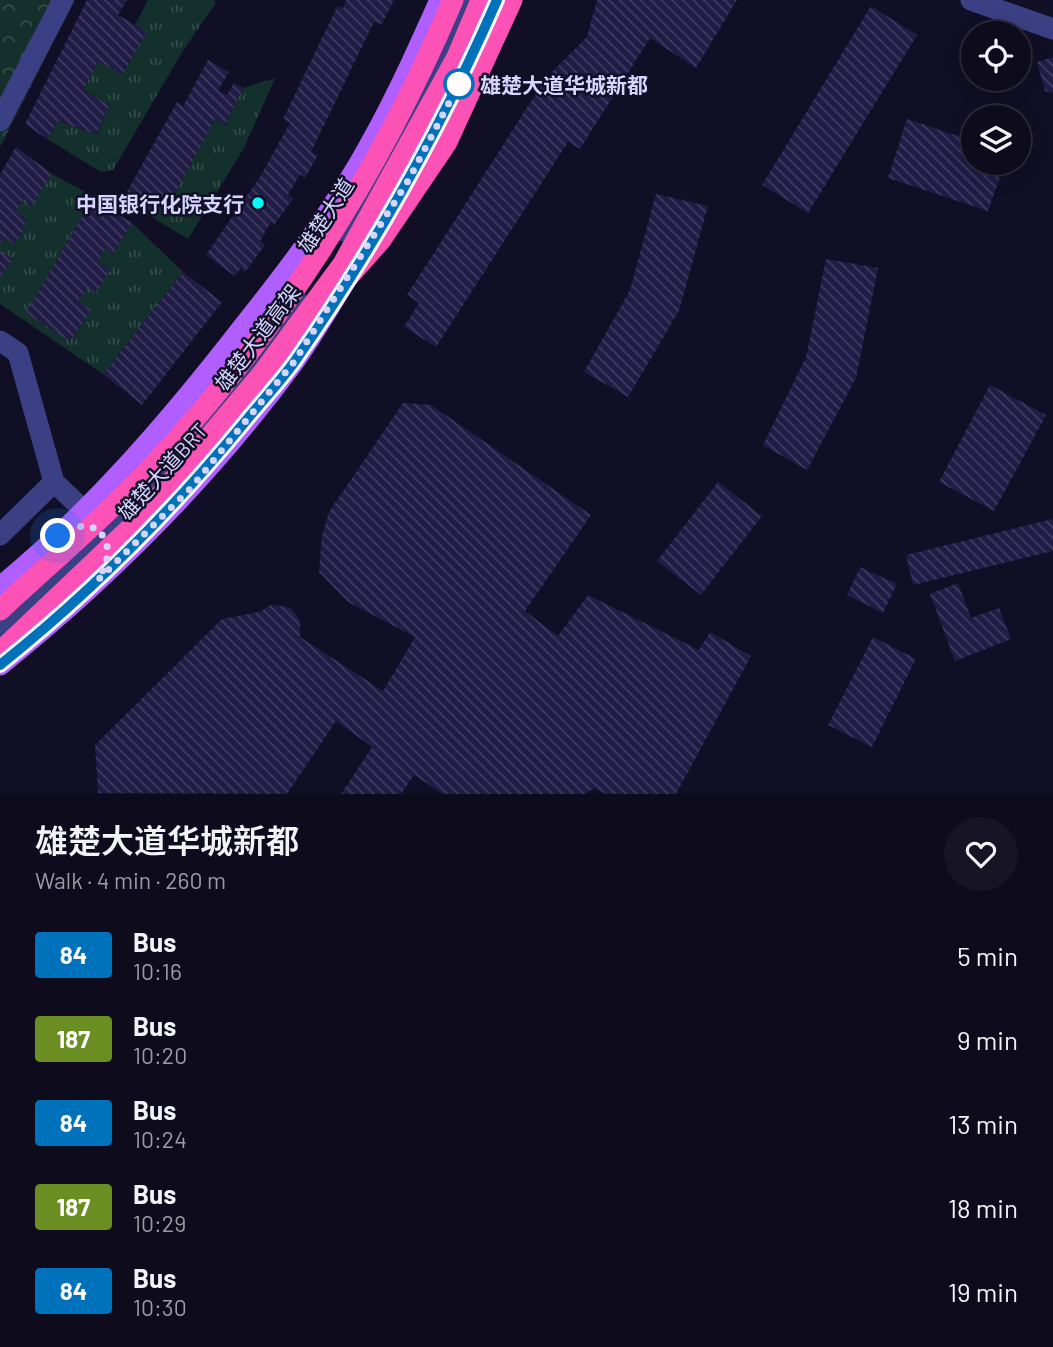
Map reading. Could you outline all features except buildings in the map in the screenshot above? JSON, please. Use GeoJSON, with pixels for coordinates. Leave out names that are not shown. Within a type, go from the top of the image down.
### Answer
{"type":"FeatureCollection","features":[{"type":"Feature","properties":{"kind":"highway","name":"雄楚大道高架"},"geometry":{"type":"LineString","coordinates":[[0,610],[146,473],[224,384],[320,251],[374,160],[435,43],[453,0]]}},
{"type":"Feature","properties":{"kind":"highway","name":"雄楚大道高架"},"geometry":{"type":"LineString","coordinates":[[0,652],[143,516],[262,374],[343,264],[457,57],[481,0]]}},
{"type":"Feature","properties":{"kind":"highway"},"geometry":{"type":"LineString","coordinates":[[262,374],[380,241],[447,142],[512,0]]}},
{"type":"Feature","properties":{"kind":"main road","name":"雄楚大道"},"geometry":{"type":"LineString","coordinates":[[0,587],[58,536],[118,477],[193,391],[297,258],[372,141],[440,0]]}},
{"type":"Feature","properties":{"kind":"main road"},"geometry":{"type":"LineString","coordinates":[[0,665],[69,610],[191,488],[294,362],[408,181],[467,71],[497,0]]}},
{"type":"Feature","properties":{"kind":"main road"},"geometry":{"type":"LineString","coordinates":[[58,536],[76,526],[97,528],[103,536],[110,557],[98,580]]}},
{"type":"Feature","properties":{"kind":"street"},"geometry":{"type":"LineString","coordinates":[[0,121],[63,0]]}},
{"type":"Feature","properties":{"kind":"street","name":"雄楚大道BRT"},"geometry":{"type":"LineString","coordinates":[[0,632],[155,484],[258,361],[379,179],[447,48],[467,0]]}},
{"type":"Feature","properties":{"kind":"street"},"geometry":{"type":"LineString","coordinates":[[971,0],[1053,29]]}},
{"type":"Feature","properties":{"kind":"street"},"geometry":{"type":"LineString","coordinates":[[0,341],[18,353],[54,482],[75,502]]}},
{"type":"Feature","properties":{"kind":"street"},"geometry":{"type":"LineString","coordinates":[[0,535],[54,482]]}},
{"type":"Feature","properties":{"kind":"green space"},"geometry":{"type":"Polygon","coordinates":[[[0,0],[75,0],[0,147],[0,0]]]}},
{"type":"Feature","properties":{"kind":"green space"},"geometry":{"type":"Polygon","coordinates":[[[148,0],[214,0],[216,3],[184,49],[113,170],[101,172],[47,139],[58,121],[96,134],[110,105],[83,90],[98,61],[123,74],[135,25],[148,0]]]}},
{"type":"Feature","properties":{"kind":"green space"},"geometry":{"type":"Polygon","coordinates":[[[275,78],[244,148],[188,239],[147,214],[153,203],[167,208],[215,119],[225,125],[243,88],[275,78]]]}},
{"type":"Feature","properties":{"kind":"green space"},"geometry":{"type":"Polygon","coordinates":[[[16,147],[52,174],[93,196],[132,223],[183,272],[103,374],[0,304],[0,175],[16,147]]]}},
{"type":"Feature","properties":{"kind":"bus line","name":"84"},"geometry":{"type":"LineString","coordinates":[[0,665],[69,610],[191,488],[294,362],[408,181],[467,71],[497,0]]}},
{"type":"Feature","properties":{"kind":"place","name":"雄楚大道华城新都"},"geometry":{"type":"Point","coordinates":[459,84]}},
{"type":"Feature","properties":{"kind":"place","name":"中国银行化院支行"},"geometry":{"type":"Point","coordinates":[258,203]}},
{"type":"Feature","properties":{"kind":"route"},"geometry":{"type":"LineString","coordinates":[[58,536],[76,526],[97,528],[106,539],[110,557],[98,580],[191,488],[294,362],[408,181],[459,84]]}}]}
